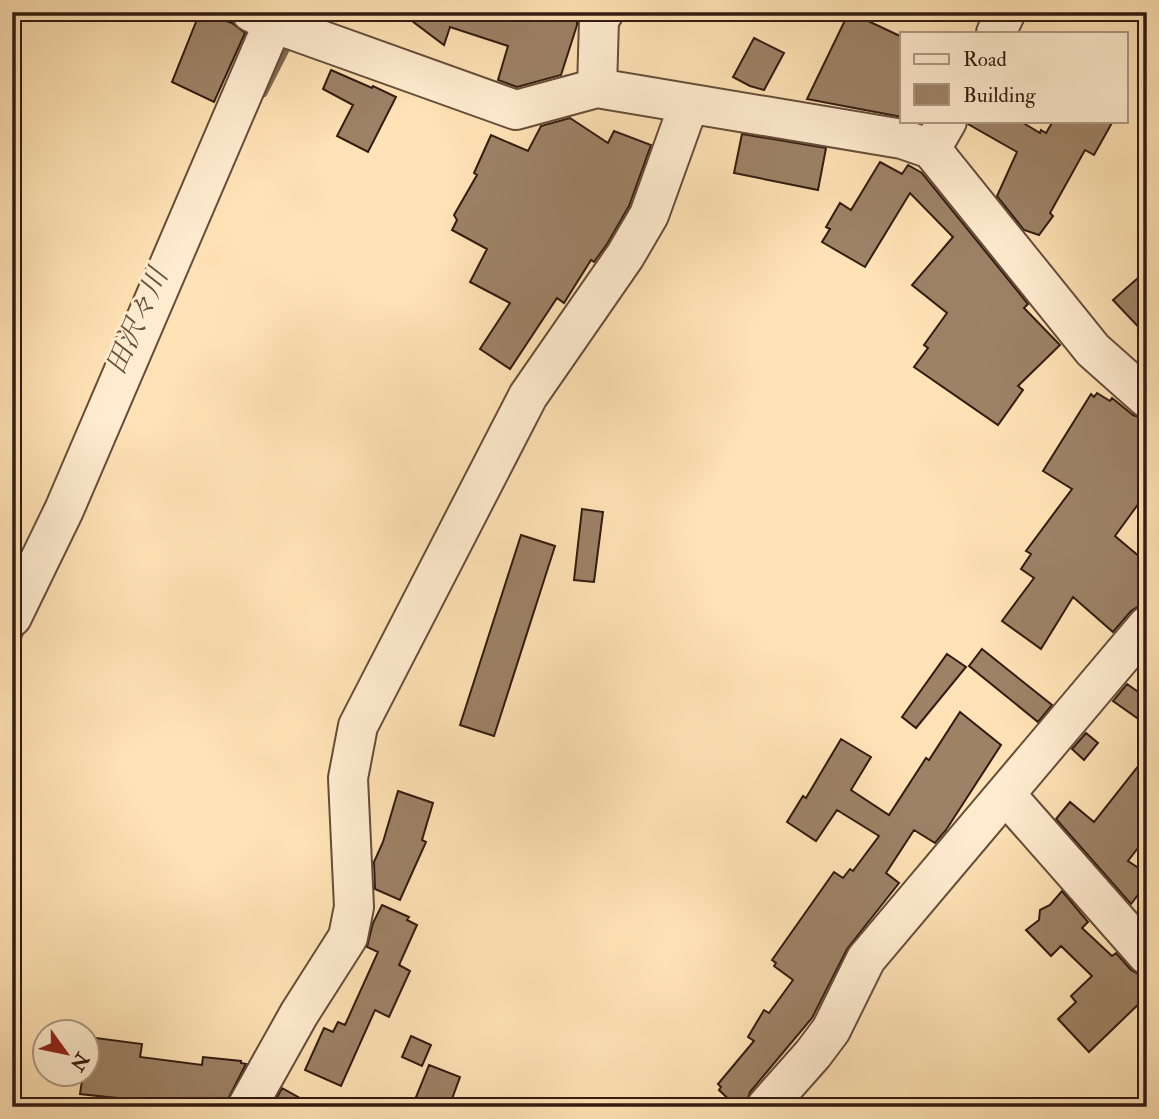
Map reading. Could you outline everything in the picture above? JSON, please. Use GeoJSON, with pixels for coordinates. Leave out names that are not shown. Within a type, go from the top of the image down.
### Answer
{"type":"FeatureCollection","features":[{"type":"Feature","properties":{"kind":"street"},"geometry":{"type":"LineString","coordinates":[[996,32],[1006,12]]}},
{"type":"Feature","properties":{"kind":"street"},"geometry":{"type":"LineString","coordinates":[[595,15],[597,89]]}},
{"type":"Feature","properties":{"kind":"street"},"geometry":{"type":"LineString","coordinates":[[12,617],[64,510],[270,18],[313,37],[516,110],[597,89],[902,139],[939,135],[1093,350],[1147,398]]}},
{"type":"Feature","properties":{"kind":"street"},"geometry":{"type":"LineString","coordinates":[[247,1107],[299,1014],[348,937],[354,907],[348,778],[358,726],[528,396],[625,256],[649,215],[689,104]]}},
{"type":"Feature","properties":{"kind":"street"},"geometry":{"type":"LineString","coordinates":[[766,1107],[813,1055],[831,1030],[866,959],[1147,626]]}},
{"type":"Feature","properties":{"kind":"street"},"geometry":{"type":"LineString","coordinates":[[1006,795],[1147,955]]}},
{"type":"Feature","properties":{"kind":"building"},"geometry":{"type":"Polygon","coordinates":[[[200,12],[232,23],[245,33],[214,102],[172,82],[200,12]]]}},
{"type":"Feature","properties":{"kind":"building"},"geometry":{"type":"Polygon","coordinates":[[[400,12],[552,12],[577,21],[577,25],[561,75],[517,87],[498,80],[508,46],[450,27],[444,45],[400,12]]]}},
{"type":"Feature","properties":{"kind":"building"},"geometry":{"type":"Polygon","coordinates":[[[849,12],[900,36],[900,117],[807,99],[849,12]]]}},
{"type":"Feature","properties":{"kind":"building"},"geometry":{"type":"Polygon","coordinates":[[[754,38],[784,53],[764,90],[733,77],[754,38]]]}},
{"type":"Feature","properties":{"kind":"building"},"geometry":{"type":"Polygon","coordinates":[[[331,70],[396,97],[368,152],[337,136],[353,105],[323,89],[331,70]]]}},
{"type":"Feature","properties":{"kind":"building"},"geometry":{"type":"Polygon","coordinates":[[[570,118],[608,143],[614,131],[651,145],[629,206],[607,244],[594,262],[591,260],[564,303],[557,298],[510,369],[480,349],[510,303],[470,282],[487,249],[452,230],[457,220],[454,215],[477,175],[474,173],[491,135],[528,151],[541,126],[570,118]]]}},
{"type":"Feature","properties":{"kind":"building"},"geometry":{"type":"Polygon","coordinates":[[[1022,122],[1040,133],[1041,130],[1046,133],[1052,122],[1112,122],[1094,155],[1085,150],[1050,213],[1053,216],[1039,235],[1024,230],[997,196],[1017,152],[968,124],[1022,122]]]}},
{"type":"Feature","properties":{"kind":"building"},"geometry":{"type":"Polygon","coordinates":[[[742,134],[826,148],[818,190],[734,173],[742,134]]]}},
{"type":"Feature","properties":{"kind":"building"},"geometry":{"type":"Polygon","coordinates":[[[880,162],[902,174],[908,165],[922,173],[1028,304],[1024,308],[1060,345],[1018,386],[1023,390],[998,425],[914,367],[928,348],[924,345],[947,313],[912,285],[953,237],[910,193],[865,267],[822,242],[830,229],[826,227],[840,203],[851,210],[880,162]]]}},
{"type":"Feature","properties":{"kind":"building"},"geometry":{"type":"Polygon","coordinates":[[[1147,270],[1147,336],[1113,300],[1147,270]]]}},
{"type":"Feature","properties":{"kind":"building"},"geometry":{"type":"Polygon","coordinates":[[[1097,393],[1110,401],[1112,398],[1133,415],[1147,420],[1147,492],[1115,536],[1147,563],[1147,605],[1131,611],[1113,632],[1073,597],[1041,649],[1002,621],[1034,578],[1021,569],[1031,554],[1026,551],[1072,489],[1043,471],[1091,394],[1094,397],[1097,393]]]}},
{"type":"Feature","properties":{"kind":"building"},"geometry":{"type":"Polygon","coordinates":[[[582,509],[603,512],[594,582],[574,580],[582,509]]]}},
{"type":"Feature","properties":{"kind":"building"},"geometry":{"type":"Polygon","coordinates":[[[521,535],[555,546],[494,736],[460,725],[521,535]]]}},
{"type":"Feature","properties":{"kind":"building"},"geometry":{"type":"Polygon","coordinates":[[[982,649],[1052,705],[1038,722],[969,666],[982,649]]]}},
{"type":"Feature","properties":{"kind":"building"},"geometry":{"type":"Polygon","coordinates":[[[947,654],[966,667],[916,728],[902,717],[947,654]]]}},
{"type":"Feature","properties":{"kind":"building"},"geometry":{"type":"Polygon","coordinates":[[[1127,684],[1147,698],[1147,725],[1113,701],[1127,684]]]}},
{"type":"Feature","properties":{"kind":"building"},"geometry":{"type":"Polygon","coordinates":[[[960,712],[1001,745],[935,843],[914,830],[886,873],[899,883],[847,949],[812,1018],[750,1092],[745,1107],[737,1107],[719,1090],[721,1087],[718,1084],[754,1041],[748,1037],[764,1010],[769,1013],[793,980],[774,966],[776,963],[772,960],[834,872],[843,878],[850,869],[853,871],[879,836],[837,810],[816,841],[787,822],[803,796],[806,798],[841,739],[871,757],[851,790],[889,815],[960,712]]]}},
{"type":"Feature","properties":{"kind":"building"},"geometry":{"type":"Polygon","coordinates":[[[1086,733],[1098,743],[1084,760],[1072,749],[1086,733]]]}},
{"type":"Feature","properties":{"kind":"building"},"geometry":{"type":"Polygon","coordinates":[[[1147,755],[1147,836],[1128,861],[1146,873],[1139,883],[1144,887],[1131,904],[1056,819],[1070,802],[1094,822],[1147,755]]]}},
{"type":"Feature","properties":{"kind":"building"},"geometry":{"type":"Polygon","coordinates":[[[398,791],[433,803],[422,840],[426,842],[400,900],[375,889],[374,862],[383,842],[398,791]]]}},
{"type":"Feature","properties":{"kind":"building"},"geometry":{"type":"Polygon","coordinates":[[[1062,891],[1088,922],[1082,928],[1112,956],[1116,953],[1131,970],[1147,979],[1147,996],[1089,1052],[1058,1019],[1076,1002],[1071,996],[1092,976],[1061,946],[1051,956],[1026,930],[1039,920],[1040,910],[1050,905],[1062,891]]]}},
{"type":"Feature","properties":{"kind":"building"},"geometry":{"type":"Polygon","coordinates":[[[382,905],[409,917],[407,920],[417,925],[399,965],[410,971],[389,1017],[375,1010],[341,1086],[305,1070],[324,1028],[333,1032],[338,1022],[345,1025],[378,952],[367,947],[373,923],[382,905]]]}},
{"type":"Feature","properties":{"kind":"building"},"geometry":{"type":"Polygon","coordinates":[[[411,1036],[431,1045],[422,1066],[402,1057],[411,1036]]]}},
{"type":"Feature","properties":{"kind":"building"},"geometry":{"type":"Polygon","coordinates":[[[102,1039],[142,1044],[140,1057],[202,1065],[203,1057],[241,1061],[246,1064],[227,1101],[215,1099],[214,1107],[153,1107],[154,1102],[80,1094],[81,1088],[102,1088],[102,1039]]]}},
{"type":"Feature","properties":{"kind":"building"},"geometry":{"type":"Polygon","coordinates":[[[429,1065],[460,1077],[449,1107],[412,1107],[429,1065]]]}},
{"type":"Feature","properties":{"kind":"building"},"geometry":{"type":"Polygon","coordinates":[[[282,1088],[316,1107],[272,1107],[282,1088]]]}},
{"type":"Feature","properties":{"kind":"waterway","name":"田沢々川"},"geometry":{"type":"LineString","coordinates":[[263,93],[290,40]]}},
{"type":"Feature","properties":{"kind":"waterway","name":"田沢々川"},"geometry":{"type":"LineString","coordinates":[[12,650],[23,626]]}}]}
